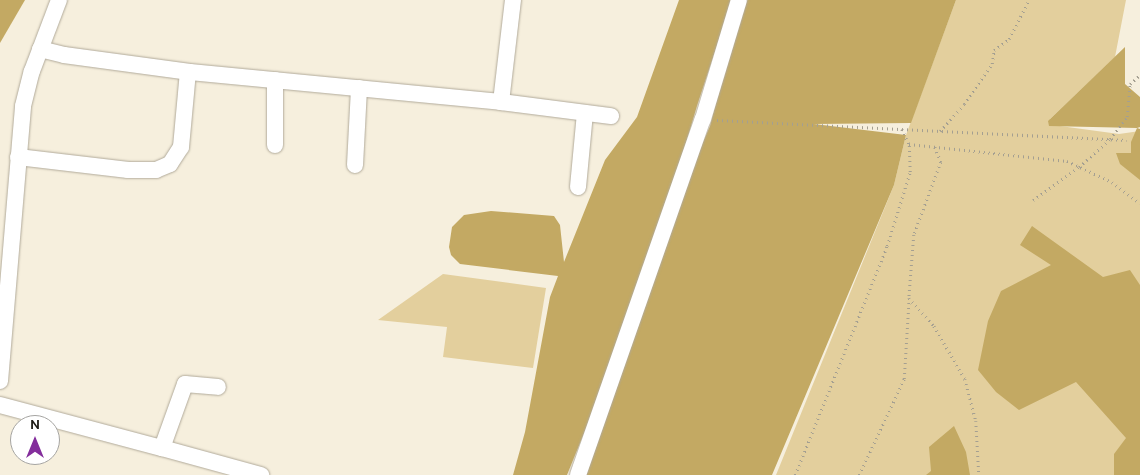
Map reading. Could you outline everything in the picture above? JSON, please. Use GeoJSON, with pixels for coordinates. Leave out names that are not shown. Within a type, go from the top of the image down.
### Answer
{"type":"FeatureCollection","features":[{"type":"Feature","properties":{"kind":"lane"},"geometry":{"type":"LineString","coordinates":[[0,381],[23,106],[40,49],[60,0]]}},
{"type":"Feature","properties":{"kind":"lane"},"geometry":{"type":"LineString","coordinates":[[501,102],[513,0]]}},
{"type":"Feature","properties":{"kind":"lane"},"geometry":{"type":"LineString","coordinates":[[578,475],[703,119],[739,0]]}},
{"type":"Feature","properties":{"kind":"lane"},"geometry":{"type":"LineString","coordinates":[[40,49],[64,55],[188,72],[501,102],[611,116]]}},
{"type":"Feature","properties":{"kind":"lane"},"geometry":{"type":"LineString","coordinates":[[18,157],[128,170],[156,170],[170,164],[181,147],[188,72]]}},
{"type":"Feature","properties":{"kind":"lane"},"geometry":{"type":"LineString","coordinates":[[275,80],[275,145]]}},
{"type":"Feature","properties":{"kind":"lane"},"geometry":{"type":"LineString","coordinates":[[355,165],[359,88]]}},
{"type":"Feature","properties":{"kind":"lane"},"geometry":{"type":"LineString","coordinates":[[578,187],[585,112]]}},
{"type":"Feature","properties":{"kind":"lane"},"geometry":{"type":"LineString","coordinates":[[162,448],[185,384],[218,388]]}},
{"type":"Feature","properties":{"kind":"lane"},"geometry":{"type":"LineString","coordinates":[[0,405],[261,475]]}},
{"type":"Feature","properties":{"kind":"path"},"geometry":{"type":"LineString","coordinates":[[940,131],[964,104],[992,64],[994,50],[1009,39],[1029,0]]}},
{"type":"Feature","properties":{"kind":"path"},"geometry":{"type":"LineString","coordinates":[[1033,200],[1079,167],[1110,139],[1127,117],[1130,84],[1140,76]]}},
{"type":"Feature","properties":{"kind":"path"},"geometry":{"type":"LineString","coordinates":[[703,119],[1127,140]]}},
{"type":"Feature","properties":{"kind":"path"},"geometry":{"type":"LineString","coordinates":[[795,475],[886,246],[910,172],[909,144],[902,129]]}},
{"type":"Feature","properties":{"kind":"path"},"geometry":{"type":"LineString","coordinates":[[909,144],[1067,161],[1112,182],[1140,202]]}},
{"type":"Feature","properties":{"kind":"path"},"geometry":{"type":"LineString","coordinates":[[859,475],[904,379],[914,235],[941,162],[935,146]]}},
{"type":"Feature","properties":{"kind":"path"},"geometry":{"type":"LineString","coordinates":[[909,298],[939,334],[965,379],[976,421],[979,475]]}},
{"type":"Feature","properties":{"kind":"shaded area"},"geometry":{"type":"Polygon","coordinates":[[[0,0],[25,0],[0,43],[0,0]]]}},
{"type":"Feature","properties":{"kind":"shaded area"},"geometry":{"type":"Polygon","coordinates":[[[679,0],[732,0],[697,106],[642,291],[567,475],[513,475],[525,432],[550,297],[558,276],[460,264],[451,255],[449,247],[452,227],[464,215],[491,211],[554,216],[560,225],[564,262],[605,160],[637,117],[679,0]]]}},
{"type":"Feature","properties":{"kind":"shaded area"},"geometry":{"type":"Polygon","coordinates":[[[742,0],[956,0],[911,123],[814,124],[906,135],[894,185],[772,475],[585,475],[673,211],[710,126],[742,0]]]}},
{"type":"Feature","properties":{"kind":"shaded area"},"geometry":{"type":"Polygon","coordinates":[[[956,0],[1126,0],[1115,57],[1050,119],[1060,126],[1119,134],[1140,131],[1140,475],[776,475],[894,185],[906,135],[956,0]]]}},
{"type":"Feature","properties":{"kind":"shaded area"},"geometry":{"type":"Polygon","coordinates":[[[1125,47],[1125,84],[1140,97],[1140,127],[1049,126],[1048,121],[1125,47]]]}},
{"type":"Feature","properties":{"kind":"shaded area"},"geometry":{"type":"Polygon","coordinates":[[[1137,128],[1140,129],[1140,180],[1120,164],[1116,153],[1131,153],[1131,142],[1137,128]]]}},
{"type":"Feature","properties":{"kind":"shaded area"},"geometry":{"type":"Polygon","coordinates":[[[1032,226],[1103,277],[1130,270],[1140,285],[1140,475],[1114,475],[1114,454],[1126,438],[1076,382],[1019,410],[996,392],[978,370],[988,321],[1001,291],[1051,265],[1020,245],[1032,226]]]}},
{"type":"Feature","properties":{"kind":"shaded area"},"geometry":{"type":"Polygon","coordinates":[[[443,274],[546,288],[533,368],[443,357],[447,327],[378,320],[443,274]]]}},
{"type":"Feature","properties":{"kind":"shaded area"},"geometry":{"type":"Polygon","coordinates":[[[954,426],[966,452],[970,475],[926,475],[931,471],[929,447],[954,426]]]}}]}
